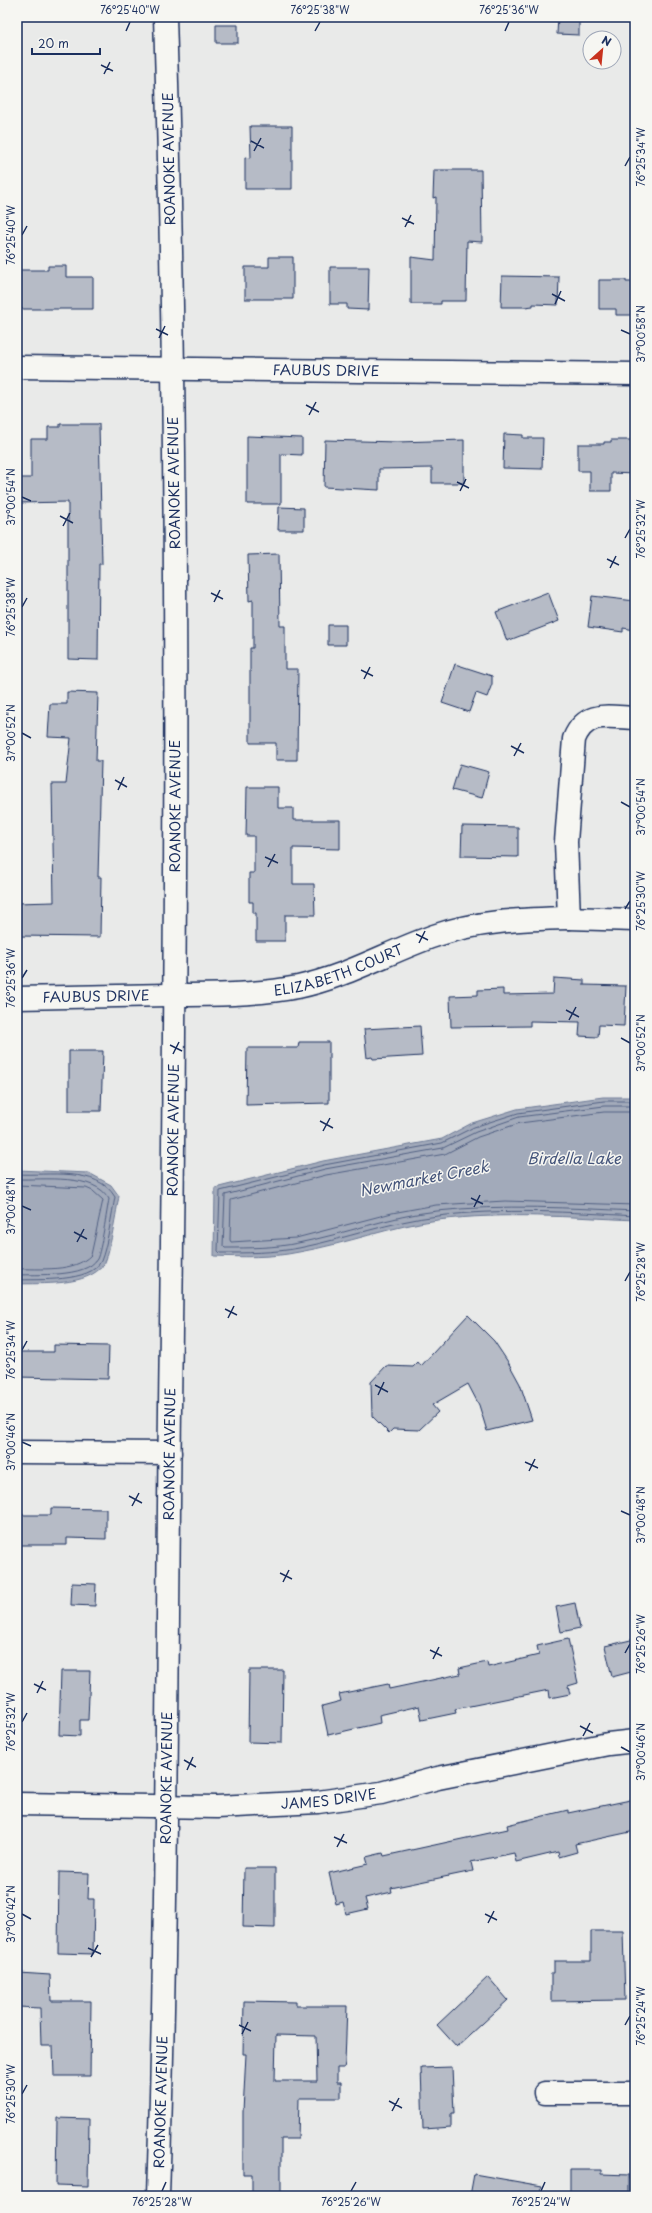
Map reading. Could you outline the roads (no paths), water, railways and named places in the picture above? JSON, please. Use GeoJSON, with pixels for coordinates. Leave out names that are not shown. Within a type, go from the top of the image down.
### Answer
{"type":"FeatureCollection","features":[{"type":"Feature","properties":{"kind":"street","name":"ROANOKE AVENUE"},"geometry":{"type":"LineString","coordinates":[[158,2196],[168,1807],[170,1453],[176,995],[177,636],[165,17]]}},
{"type":"Feature","properties":{"kind":"street","name":"FAUBUS DRIVE"},"geometry":{"type":"LineString","coordinates":[[17,367],[635,374]]}},
{"type":"Feature","properties":{"kind":"street"},"geometry":{"type":"LineString","coordinates":[[569,918],[566,842],[574,739],[578,728],[587,720],[598,717],[635,718]]}},
{"type":"Feature","properties":{"kind":"street","name":"ELIZABETH COURT"},"geometry":{"type":"LineString","coordinates":[[176,995],[261,992],[299,986],[335,977],[436,935],[476,926],[517,920],[569,918],[635,920]]}},
{"type":"Feature","properties":{"kind":"street","name":"FAUBUS DRIVE"},"geometry":{"type":"LineString","coordinates":[[17,998],[176,995]]}},
{"type":"Feature","properties":{"kind":"street"},"geometry":{"type":"LineString","coordinates":[[17,1452],[170,1453]]}},
{"type":"Feature","properties":{"kind":"street","name":"JAMES DRIVE"},"geometry":{"type":"LineString","coordinates":[[17,1804],[217,1807],[318,1802],[381,1793],[438,1778],[608,1744],[635,1741]]}},
{"type":"Feature","properties":{"kind":"street"},"geometry":{"type":"LineString","coordinates":[[545,2092],[635,2092]]}},
{"type":"Feature","properties":{"kind":"water","name":"Birdella Lake"},"geometry":{"type":"Polygon","coordinates":[[[603,1097],[635,1097],[635,1220],[536,1216],[487,1216],[438,1220],[403,1226],[317,1249],[288,1254],[256,1257],[214,1256],[215,1188],[323,1161],[442,1139],[472,1123],[517,1109],[603,1097]]]}},
{"type":"Feature","properties":{"kind":"water"},"geometry":{"type":"Polygon","coordinates":[[[17,1170],[89,1173],[111,1185],[119,1196],[106,1260],[97,1271],[87,1277],[64,1282],[17,1284],[17,1170]]]}},
{"type":"Feature","properties":{"kind":"water label","name":"Newmarket Creek"},"geometry":{"type":"Point","coordinates":[424,1179]}}]}
